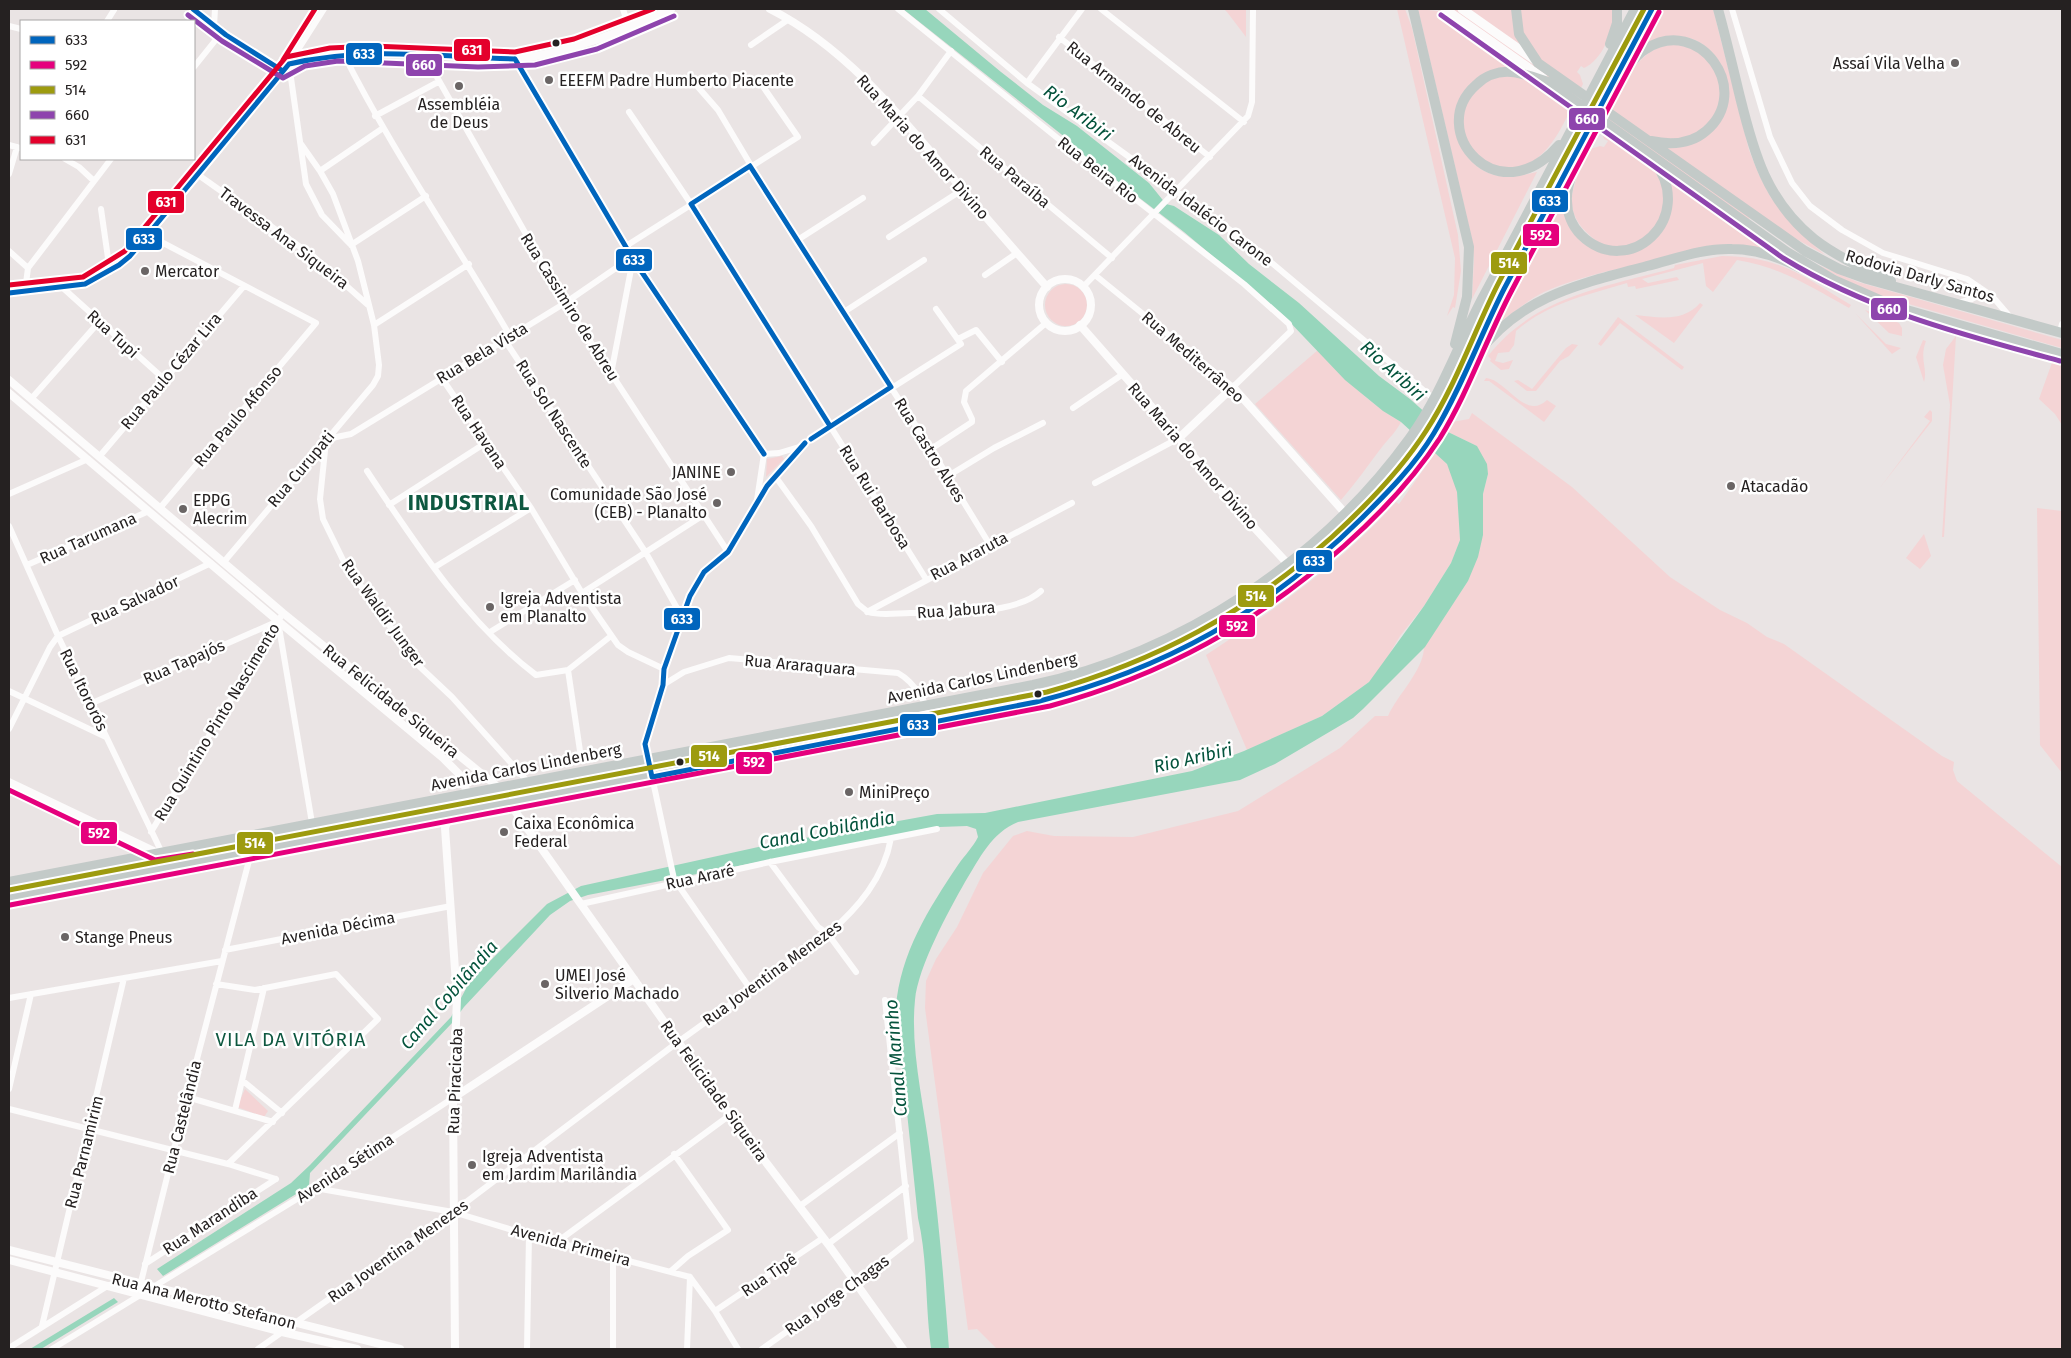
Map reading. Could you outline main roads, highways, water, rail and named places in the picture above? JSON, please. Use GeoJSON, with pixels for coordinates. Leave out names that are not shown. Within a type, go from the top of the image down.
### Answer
{"type":"FeatureCollection","features":[{"type":"Feature","properties":{"kind":"main road"},"geometry":{"type":"LineString","coordinates":[[1413,9],[1469,247],[1467,297],[1448,371]]}},
{"type":"Feature","properties":{"kind":"main road"},"geometry":{"type":"LineString","coordinates":[[1445,9],[1645,151],[1749,219]]}},
{"type":"Feature","properties":{"kind":"main road"},"geometry":{"type":"LineString","coordinates":[[1462,9],[1646,139],[1749,219]]}},
{"type":"Feature","properties":{"kind":"main road"},"geometry":{"type":"LineString","coordinates":[[1516,9],[1519,34],[1538,63]]}},
{"type":"Feature","properties":{"kind":"main road"},"geometry":{"type":"LineString","coordinates":[[1598,80],[1616,29],[1617,9]]}},
{"type":"Feature","properties":{"kind":"main road","name":"Avenida Carlos Lindenberg"},"geometry":{"type":"LineString","coordinates":[[9,882],[1051,681],[1132,655],[1177,635],[1214,614],[1287,563],[1344,512],[1383,472],[1411,437],[1431,404],[1477,310],[1635,9]]}},
{"type":"Feature","properties":{"kind":"main road","name":"Avenida Carlos Lindenberg"},"geometry":{"type":"LineString","coordinates":[[9,898],[652,777],[1048,699],[1133,674],[1173,656],[1223,629],[1266,602],[1299,576],[1368,512],[1424,446],[1443,416],[1466,372],[1496,305],[1652,9]]}},
{"type":"Feature","properties":{"kind":"main road"},"geometry":{"type":"LineString","coordinates":[[1718,9],[1754,150],[1766,180],[1777,198],[1797,223],[1830,250],[1878,275],[1917,292]]}},
{"type":"Feature","properties":{"kind":"main road"},"geometry":{"type":"LineString","coordinates":[[1610,89],[1636,57],[1647,48],[1660,42],[1687,42],[1706,52],[1714,61],[1722,75],[1724,96],[1719,116],[1711,127],[1694,139],[1680,143],[1646,139]]}},
{"type":"Feature","properties":{"kind":"main road"},"geometry":{"type":"LineString","coordinates":[[1548,82],[1525,74],[1506,72],[1488,76],[1478,83],[1466,96],[1460,113],[1462,137],[1470,152],[1482,164],[1495,171],[1518,172],[1532,168],[1544,161],[1570,133]]}},
{"type":"Feature","properties":{"kind":"main road"},"geometry":{"type":"LineString","coordinates":[[1579,147],[1568,189],[1567,208],[1578,232],[1603,248],[1619,250],[1638,246],[1654,235],[1665,218],[1668,206],[1667,186],[1659,168],[1645,151]]}},
{"type":"Feature","properties":{"kind":"main road","name":"Rodovia Darly Santos"},"geometry":{"type":"LineString","coordinates":[[1749,219],[1839,269],[1867,279],[2061,330]]}},
{"type":"Feature","properties":{"kind":"main road","name":"Rodovia Darly Santos"},"geometry":{"type":"LineString","coordinates":[[1749,219],[1816,270],[1871,298],[1910,311],[2062,354]]}},
{"type":"Feature","properties":{"kind":"main road"},"geometry":{"type":"LineString","coordinates":[[1466,372],[1496,332],[1515,315],[1542,299],[1571,287],[1700,252],[1730,249],[1770,255],[1789,262],[1833,286],[1871,298]]}},
{"type":"Feature","properties":{"kind":"main road"},"geometry":{"type":"LineString","coordinates":[[1287,563],[1299,576]]}},
{"type":"Feature","properties":{"kind":"main road"},"geometry":{"type":"LineString","coordinates":[[467,794],[471,810]]}},
{"type":"Feature","properties":{"kind":"place","name":"Assaí Vila Velha"},"geometry":{"type":"Point","coordinates":[1955,63]}},
{"type":"Feature","properties":{"kind":"place","name":"EEEFM Padre Humberto Piacente"},"geometry":{"type":"Point","coordinates":[549,80]}},
{"type":"Feature","properties":{"kind":"place","name":"Assembléia de Deus"},"geometry":{"type":"Point","coordinates":[459,86]}},
{"type":"Feature","properties":{"kind":"place","name":"Mercator"},"geometry":{"type":"Point","coordinates":[145,271]}},
{"type":"Feature","properties":{"kind":"place","name":"JANINE"},"geometry":{"type":"Point","coordinates":[731,472]}},
{"type":"Feature","properties":{"kind":"place","name":"Atacadão"},"geometry":{"type":"Point","coordinates":[1731,486]}},
{"type":"Feature","properties":{"kind":"place","name":"Comunidade São José (CEB) - Planalto"},"geometry":{"type":"Point","coordinates":[717,503]}},
{"type":"Feature","properties":{"kind":"place","name":"EPPG Alecrim"},"geometry":{"type":"Point","coordinates":[183,509]}},
{"type":"Feature","properties":{"kind":"place","name":"Igreja Adventista em Planalto"},"geometry":{"type":"Point","coordinates":[490,607]}},
{"type":"Feature","properties":{"kind":"place","name":"MiniPreço"},"geometry":{"type":"Point","coordinates":[849,792]}},
{"type":"Feature","properties":{"kind":"place","name":"Caixa Econômica Federal"},"geometry":{"type":"Point","coordinates":[504,832]}},
{"type":"Feature","properties":{"kind":"place","name":"Stange Pneus"},"geometry":{"type":"Point","coordinates":[65,937]}},
{"type":"Feature","properties":{"kind":"place","name":"UMEI José Silverio Machado"},"geometry":{"type":"Point","coordinates":[545,984]}},
{"type":"Feature","properties":{"kind":"place","name":"Igreja Adventista em Jardim Marilândia"},"geometry":{"type":"Point","coordinates":[472,1165]}},
{"type":"Feature","properties":{"kind":"district","name":"INDUSTRIAL"},"geometry":{"type":"Point","coordinates":[469,503]}},
{"type":"Feature","properties":{"kind":"district","name":"VILA DA VITÓRIA"},"geometry":{"type":"Point","coordinates":[291,1039]}},
{"type":"Feature","properties":{"kind":"water label","name":"Rio Aribiri"},"geometry":{"type":"Point","coordinates":[1078,113]}},
{"type":"Feature","properties":{"kind":"water label","name":"Rio Aribiri"},"geometry":{"type":"Point","coordinates":[1393,371]}},
{"type":"Feature","properties":{"kind":"water label","name":"Rio Aribiri"},"geometry":{"type":"Point","coordinates":[1193,758]}},
{"type":"Feature","properties":{"kind":"water label","name":"Canal Cobilândia"},"geometry":{"type":"Point","coordinates":[827,830]}},
{"type":"Feature","properties":{"kind":"water label","name":"Canal Cobilândia"},"geometry":{"type":"Point","coordinates":[449,995]}},
{"type":"Feature","properties":{"kind":"water label","name":"Canal Marinho"},"geometry":{"type":"Point","coordinates":[896,1058]}}]}
